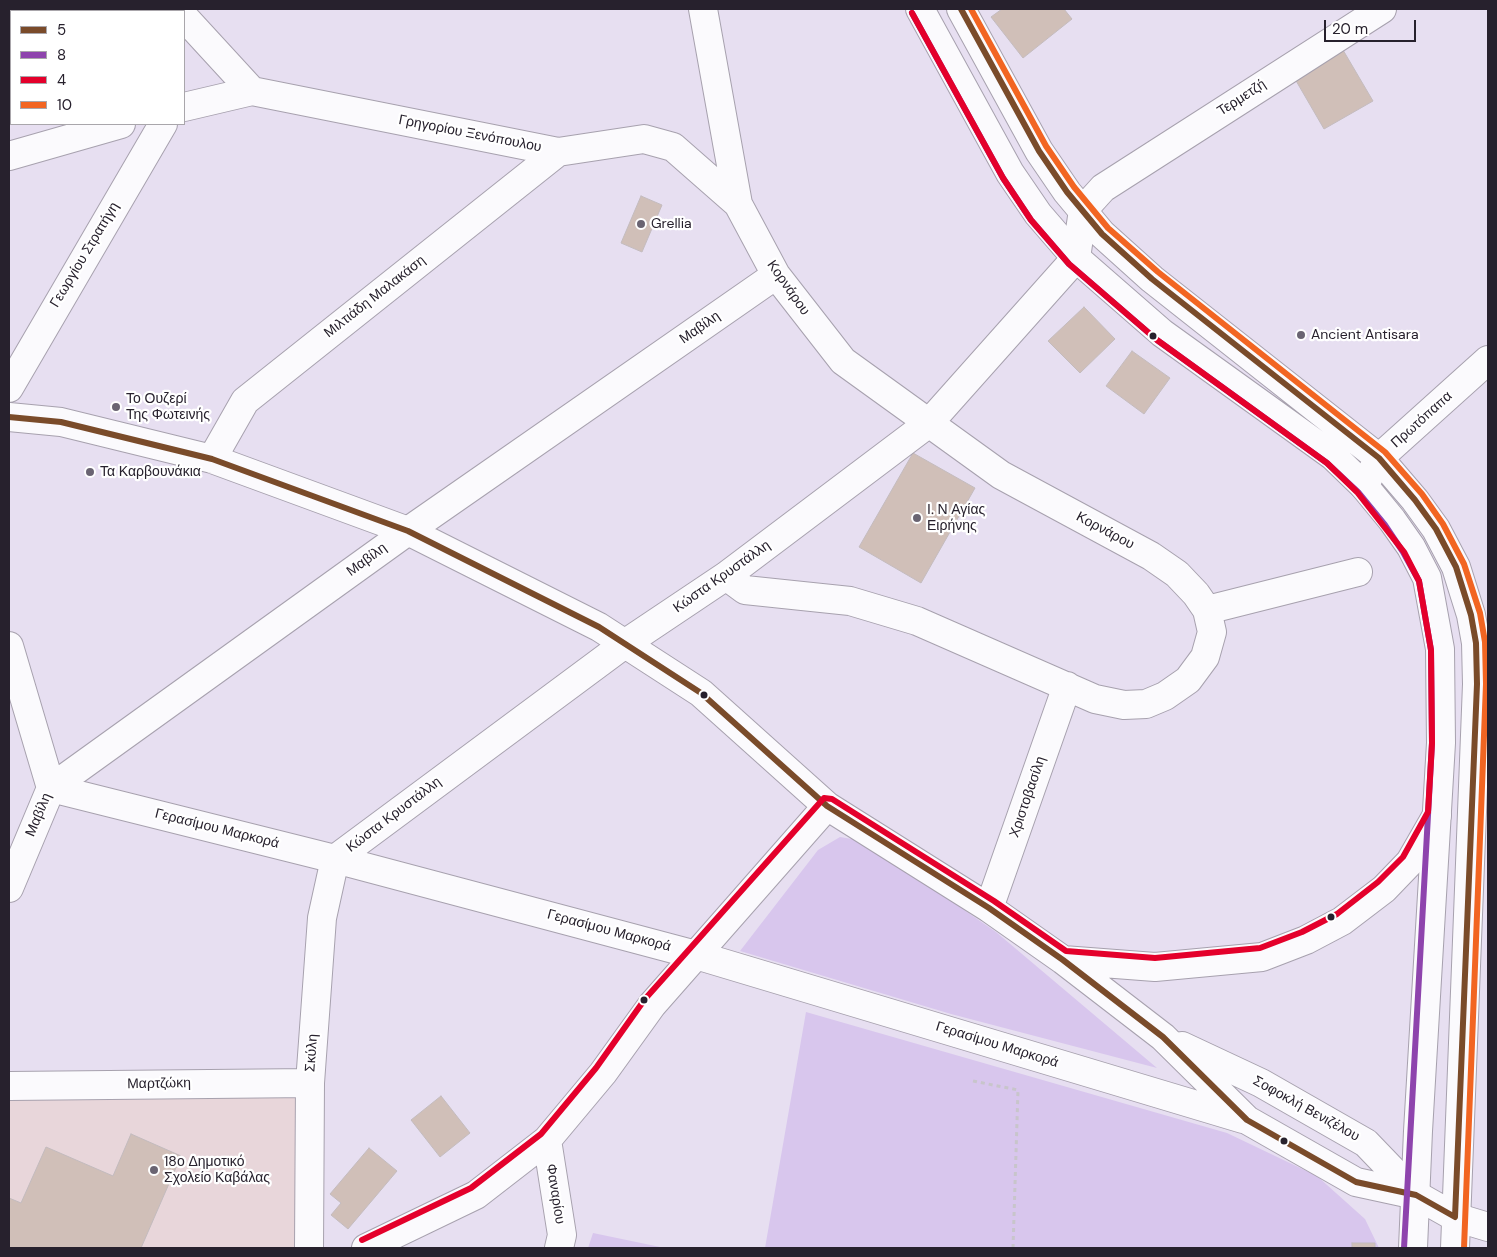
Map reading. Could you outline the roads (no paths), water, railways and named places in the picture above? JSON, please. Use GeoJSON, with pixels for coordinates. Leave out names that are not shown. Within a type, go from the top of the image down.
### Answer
{"type":"FeatureCollection","features":[{"type":"Feature","properties":{"kind":"street","name":"Κορνάρου"},"geometry":{"type":"LineString","coordinates":[[703,9],[738,204],[776,275],[843,361],[1001,475],[1150,556],[1177,574],[1196,594],[1207,610],[1212,632],[1205,657],[1188,680],[1165,696],[1146,704],[1124,705],[1095,699],[917,621],[850,601],[745,590],[726,576]]}},
{"type":"Feature","properties":{"kind":"street"},"geometry":{"type":"LineString","coordinates":[[920,9],[1010,173],[1038,214],[1076,258],[1108,289],[1162,333],[1333,456],[1364,486],[1411,547],[1427,578],[1440,649],[1441,744],[1413,1248]]}},
{"type":"Feature","properties":{"kind":"street"},"geometry":{"type":"LineString","coordinates":[[961,9],[1039,151],[1067,192],[1108,240],[1146,273],[1379,458],[1415,500],[1436,530],[1456,567],[1464,588],[1476,643],[1482,734],[1455,1248]]}},
{"type":"Feature","properties":{"kind":"street","name":"Τερμετζή"},"geometry":{"type":"LineString","coordinates":[[1083,210],[1103,188],[1382,9]]}},
{"type":"Feature","properties":{"kind":"street"},"geometry":{"type":"LineString","coordinates":[[185,18],[252,91]]}},
{"type":"Feature","properties":{"kind":"street","name":"Γρηγορίου Ξενόπουλου"},"geometry":{"type":"LineString","coordinates":[[185,106],[252,91],[558,152],[644,138],[673,147],[738,204]]}},
{"type":"Feature","properties":{"kind":"street"},"geometry":{"type":"LineString","coordinates":[[9,156],[118,125]]}},
{"type":"Feature","properties":{"kind":"street","name":"Γεωργίου Στρατήγη"},"geometry":{"type":"LineString","coordinates":[[9,388],[162,125]]}},
{"type":"Feature","properties":{"kind":"street","name":"Μιλτιάδη Μαλακάση"},"geometry":{"type":"LineString","coordinates":[[212,459],[245,401],[558,152]]}},
{"type":"Feature","properties":{"kind":"street"},"geometry":{"type":"LineString","coordinates":[[1076,258],[1083,210]]}},
{"type":"Feature","properties":{"kind":"street","name":"Κώστα Κρυστάλλη"},"geometry":{"type":"LineString","coordinates":[[335,859],[626,644],[726,576],[929,423],[1076,258]]}},
{"type":"Feature","properties":{"kind":"street","name":"Μαβίλη"},"geometry":{"type":"LineString","coordinates":[[9,888],[51,788],[408,531],[776,275]]}},
{"type":"Feature","properties":{"kind":"street","name":"Πρωτόπαπα"},"geometry":{"type":"LineString","coordinates":[[1364,486],[1379,458],[1488,360]]}},
{"type":"Feature","properties":{"kind":"street","name":"Σοφοκλή Βενιζέλου"},"geometry":{"type":"LineString","coordinates":[[9,417],[61,422],[212,459],[408,531],[590,623],[701,693],[827,806],[989,908],[1063,960],[1163,1037],[1248,1120],[1356,1182],[1416,1195]]}},
{"type":"Feature","properties":{"kind":"street"},"geometry":{"type":"LineString","coordinates":[[1207,610],[1358,572]]}},
{"type":"Feature","properties":{"kind":"street"},"geometry":{"type":"LineString","coordinates":[[9,646],[51,788]]}},
{"type":"Feature","properties":{"kind":"street","name":"Χριστοβασίλη"},"geometry":{"type":"LineString","coordinates":[[989,908],[1066,686]]}},
{"type":"Feature","properties":{"kind":"street","name":"Γερασίμου Μαρκορά"},"geometry":{"type":"LineString","coordinates":[[51,788],[335,859],[696,954],[1248,1120]]}},
{"type":"Feature","properties":{"kind":"street"},"geometry":{"type":"LineString","coordinates":[[366,1248],[476,1195],[547,1140],[603,1074],[652,1005],[827,806]]}},
{"type":"Feature","properties":{"kind":"street"},"geometry":{"type":"LineString","coordinates":[[1063,960],[1155,967],[1262,957],[1306,940],[1342,921],[1384,889],[1410,862],[1437,815]]}},
{"type":"Feature","properties":{"kind":"street","name":"Σκύλη"},"geometry":{"type":"LineString","coordinates":[[309,1248],[310,1083],[322,918],[335,859]]}},
{"type":"Feature","properties":{"kind":"street","name":"Σοφοκλή Βενιζέλου"},"geometry":{"type":"LineString","coordinates":[[1163,1037],[1261,1083],[1366,1143],[1416,1195],[1456,1218],[1488,1227]]}},
{"type":"Feature","properties":{"kind":"street","name":"Μαρτζώκη"},"geometry":{"type":"LineString","coordinates":[[9,1086],[310,1083]]}},
{"type":"Feature","properties":{"kind":"street","name":"Φαναρίου"},"geometry":{"type":"LineString","coordinates":[[547,1140],[562,1235],[559,1248]]}},
{"type":"Feature","properties":{"kind":"place","name":"Grellia"},"geometry":{"type":"Point","coordinates":[641,224]}},
{"type":"Feature","properties":{"kind":"place","name":"Ancient Antisara"},"geometry":{"type":"Point","coordinates":[1301,335]}},
{"type":"Feature","properties":{"kind":"place","name":"Το Ουζερί Της Φωτεινής"},"geometry":{"type":"Point","coordinates":[116,407]}},
{"type":"Feature","properties":{"kind":"place","name":"Τα Καρβουνάκια"},"geometry":{"type":"Point","coordinates":[90,472]}},
{"type":"Feature","properties":{"kind":"place","name":"Ι. Ν Αγίας Ειρήνης"},"geometry":{"type":"Point","coordinates":[917,518]}},
{"type":"Feature","properties":{"kind":"place","name":"18ο Δημοτικό Σχολείο Καβάλας"},"geometry":{"type":"Point","coordinates":[154,1170]}}]}
